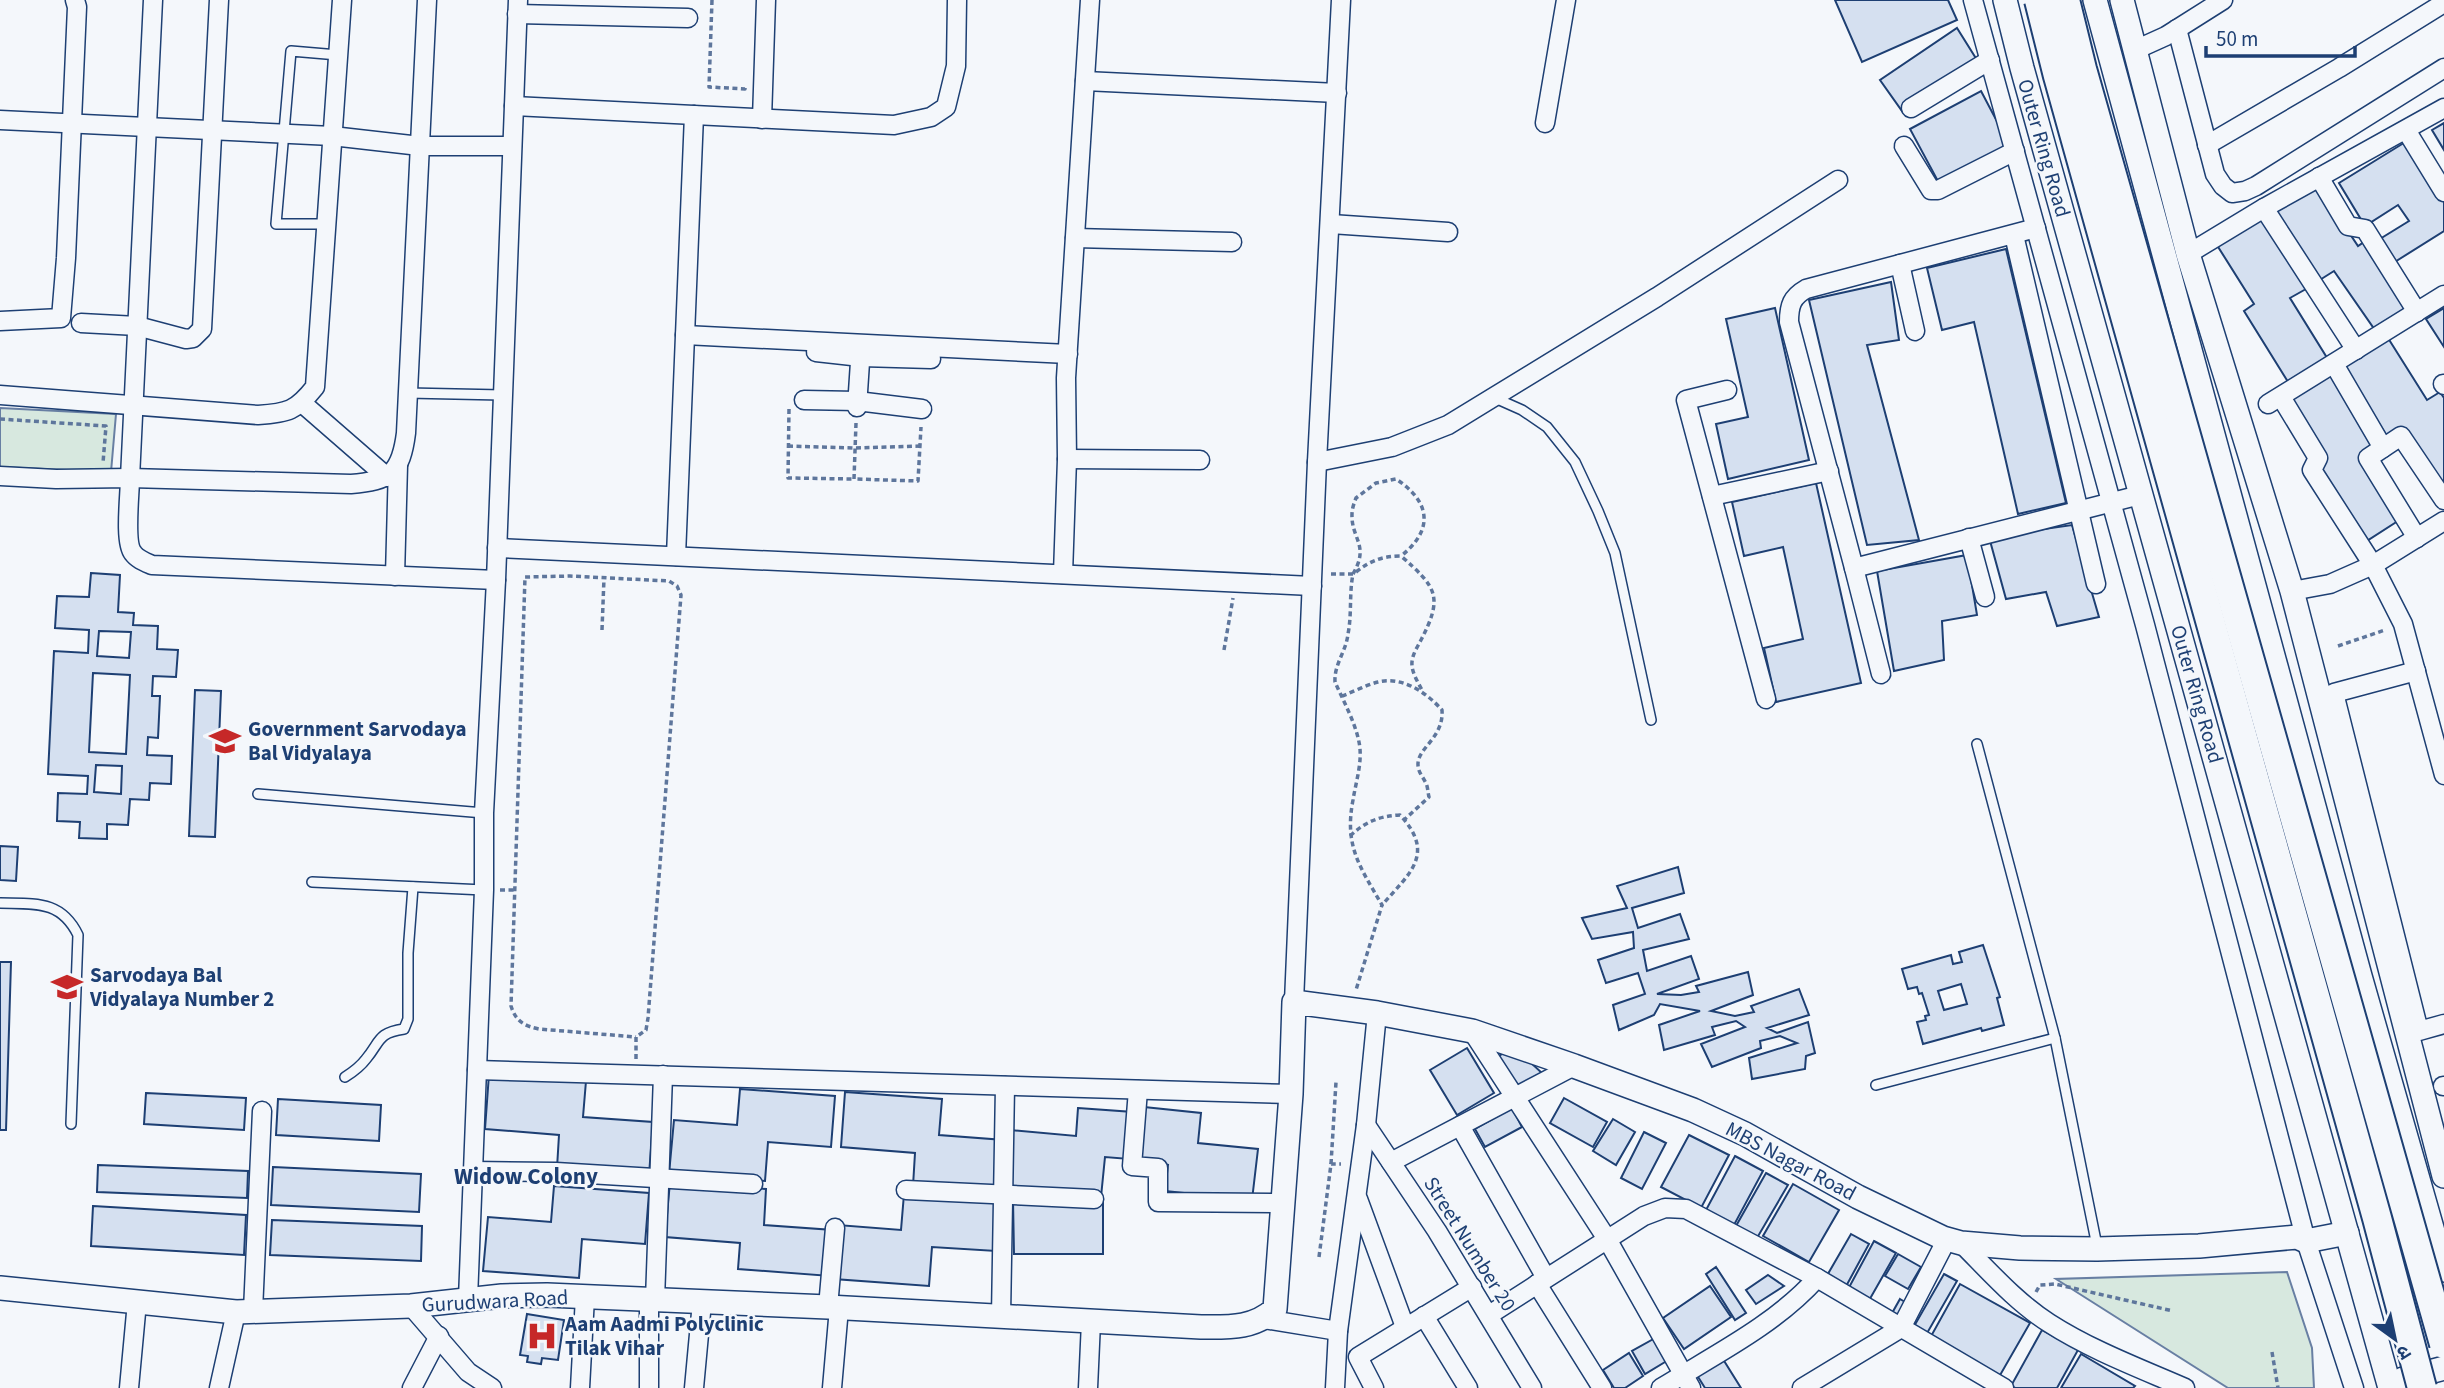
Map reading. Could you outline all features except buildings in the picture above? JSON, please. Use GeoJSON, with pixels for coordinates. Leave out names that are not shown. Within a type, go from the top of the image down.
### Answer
{"type":"FeatureCollection","features":[{"type":"Feature","properties":{"kind":"main road","name":"Outer Ring Road"},"geometry":{"type":"LineString","coordinates":[[2039,0],[2423,1388]]}},
{"type":"Feature","properties":{"kind":"main road"},"geometry":{"type":"LineString","coordinates":[[2065,0],[2082,69],[2444,1344]]}},
{"type":"Feature","properties":{"kind":"street"},"geometry":{"type":"LineString","coordinates":[[0,321],[47,321],[61,318],[78,7],[75,0]]}},
{"type":"Feature","properties":{"kind":"street"},"geometry":{"type":"LineString","coordinates":[[153,0],[130,478],[128,540],[131,551],[139,559],[152,565],[496,580]]}},
{"type":"Feature","properties":{"kind":"street"},"geometry":{"type":"LineString","coordinates":[[81,323],[137,326],[186,339],[193,338],[202,329],[219,0]]}},
{"type":"Feature","properties":{"kind":"street"},"geometry":{"type":"LineString","coordinates":[[0,395],[258,415],[286,413],[302,403],[314,387],[342,0]]}},
{"type":"Feature","properties":{"kind":"street"},"geometry":{"type":"LineString","coordinates":[[395,576],[392,471],[405,444],[427,0]]}},
{"type":"Feature","properties":{"kind":"street"},"geometry":{"type":"LineString","coordinates":[[762,119],[766,0]]}},
{"type":"Feature","properties":{"kind":"street"},"geometry":{"type":"LineString","coordinates":[[513,106],[894,125],[931,117],[946,107],[956,66],[957,0]]}},
{"type":"Feature","properties":{"kind":"street"},"geometry":{"type":"LineString","coordinates":[[1063,574],[1068,354],[1090,0]]}},
{"type":"Feature","properties":{"kind":"street"},"geometry":{"type":"LineString","coordinates":[[1264,1319],[1275,1309],[1291,1094],[1317,463],[1341,0]]}},
{"type":"Feature","properties":{"kind":"street"},"geometry":{"type":"LineString","coordinates":[[1545,123],[1566,0]]}},
{"type":"Feature","properties":{"kind":"street"},"geometry":{"type":"LineString","coordinates":[[1973,0],[2111,504],[2302,1236],[2354,1388]]}},
{"type":"Feature","properties":{"kind":"street","name":"Outer Ring Road"},"geometry":{"type":"LineString","coordinates":[[2005,0],[2140,495],[2389,1385]]}},
{"type":"Feature","properties":{"kind":"street"},"geometry":{"type":"LineString","coordinates":[[2095,0],[2360,976],[2437,1217],[2444,1270]]}},
{"type":"Feature","properties":{"kind":"street"},"geometry":{"type":"LineString","coordinates":[[2122,0],[2188,254],[2292,591],[2444,1176]]}},
{"type":"Feature","properties":{"kind":"street"},"geometry":{"type":"LineString","coordinates":[[2135,50],[2177,29],[2223,0]]}},
{"type":"Feature","properties":{"kind":"street"},"geometry":{"type":"LineString","coordinates":[[2207,145],[2444,3]]}},
{"type":"Feature","properties":{"kind":"street"},"geometry":{"type":"LineString","coordinates":[[468,1299],[484,890],[484,813],[496,580],[517,7],[688,18]]}},
{"type":"Feature","properties":{"kind":"street"},"geometry":{"type":"LineString","coordinates":[[2177,29],[2215,173],[2222,186],[2232,193],[2245,191],[2444,68]]}},
{"type":"Feature","properties":{"kind":"street"},"geometry":{"type":"LineString","coordinates":[[1911,108],[1990,60]]}},
{"type":"Feature","properties":{"kind":"street"},"geometry":{"type":"LineString","coordinates":[[1085,81],[1337,93]]}},
{"type":"Feature","properties":{"kind":"street"},"geometry":{"type":"LineString","coordinates":[[2188,254],[2264,208],[2444,108]]}},
{"type":"Feature","properties":{"kind":"street"},"geometry":{"type":"LineString","coordinates":[[676,556],[694,115]]}},
{"type":"Feature","properties":{"kind":"street"},"geometry":{"type":"LineString","coordinates":[[0,120],[332,136],[420,146],[512,146]]}},
{"type":"Feature","properties":{"kind":"street"},"geometry":{"type":"LineString","coordinates":[[2406,130],[2444,192]]}},
{"type":"Feature","properties":{"kind":"street"},"geometry":{"type":"LineString","coordinates":[[1904,146],[1931,190],[1938,190],[2015,151]]}},
{"type":"Feature","properties":{"kind":"street"},"geometry":{"type":"LineString","coordinates":[[2319,177],[2348,226],[2365,229],[2417,312]]}},
{"type":"Feature","properties":{"kind":"street"},"geometry":{"type":"LineString","coordinates":[[1317,463],[1392,447],[1448,425],[1495,398],[1838,180]]}},
{"type":"Feature","properties":{"kind":"street"},"geometry":{"type":"LineString","coordinates":[[2264,208],[2356,350]]}},
{"type":"Feature","properties":{"kind":"street"},"geometry":{"type":"LineString","coordinates":[[1331,224],[1448,232]]}},
{"type":"Feature","properties":{"kind":"street"},"geometry":{"type":"LineString","coordinates":[[1881,674],[1789,322],[1789,308],[1794,296],[1806,289],[2036,228]]}},
{"type":"Feature","properties":{"kind":"street"},"geometry":{"type":"LineString","coordinates":[[2014,235],[2096,584]]}},
{"type":"Feature","properties":{"kind":"street"},"geometry":{"type":"LineString","coordinates":[[1075,238],[1232,242]]}},
{"type":"Feature","properties":{"kind":"street"},"geometry":{"type":"LineString","coordinates":[[1900,264],[1915,331]]}},
{"type":"Feature","properties":{"kind":"street"},"geometry":{"type":"LineString","coordinates":[[2444,295],[2274,400],[2318,458],[2312,470],[2373,565],[2403,624],[2416,671],[2438,732],[2444,775]]}},
{"type":"Feature","properties":{"kind":"street"},"geometry":{"type":"LineString","coordinates":[[685,334],[931,359]]}},
{"type":"Feature","properties":{"kind":"street"},"geometry":{"type":"LineString","coordinates":[[794,350],[1068,354]]}},
{"type":"Feature","properties":{"kind":"street"},"geometry":{"type":"LineString","coordinates":[[857,404],[861,350]]}},
{"type":"Feature","properties":{"kind":"street"},"geometry":{"type":"LineString","coordinates":[[2334,364],[2383,448]]}},
{"type":"Feature","properties":{"kind":"street"},"geometry":{"type":"LineString","coordinates":[[1727,390],[1686,400],[1766,699]]}},
{"type":"Feature","properties":{"kind":"street"},"geometry":{"type":"LineString","coordinates":[[302,403],[392,471]]}},
{"type":"Feature","properties":{"kind":"street"},"geometry":{"type":"LineString","coordinates":[[796,404],[857,404],[922,414]]}},
{"type":"Feature","properties":{"kind":"street"},"geometry":{"type":"LineString","coordinates":[[2417,538],[2368,458],[2401,436],[2444,500]]}},
{"type":"Feature","properties":{"kind":"street"},"geometry":{"type":"LineString","coordinates":[[1067,459],[1200,460]]}},
{"type":"Feature","properties":{"kind":"street"},"geometry":{"type":"LineString","coordinates":[[0,476],[351,484],[372,482],[392,471]]}},
{"type":"Feature","properties":{"kind":"street"},"geometry":{"type":"LineString","coordinates":[[1712,496],[1829,471]]}},
{"type":"Feature","properties":{"kind":"street"},"geometry":{"type":"LineString","coordinates":[[1854,568],[2140,495]]}},
{"type":"Feature","properties":{"kind":"street"},"geometry":{"type":"LineString","coordinates":[[2292,591],[2330,584],[2373,565],[2444,521]]}},
{"type":"Feature","properties":{"kind":"street"},"geometry":{"type":"LineString","coordinates":[[1969,538],[1985,597]]}},
{"type":"Feature","properties":{"kind":"street"},"geometry":{"type":"LineString","coordinates":[[496,548],[1236,583],[1312,580]]}},
{"type":"Feature","properties":{"kind":"street"},"geometry":{"type":"LineString","coordinates":[[2416,671],[2334,693],[2419,1031],[2444,1024]]}},
{"type":"Feature","properties":{"kind":"street"},"geometry":{"type":"LineString","coordinates":[[2282,995],[2360,976]]}},
{"type":"Feature","properties":{"kind":"street","name":"MBS Nagar Road"},"geometry":{"type":"LineString","coordinates":[[1294,1002],[1377,1013],[1472,1031],[1574,1066],[1693,1110],[1745,1134],[1857,1197],[1954,1241],[2040,1249],[2199,1246],[2302,1236],[2345,1227]]}},
{"type":"Feature","properties":{"kind":"street"},"geometry":{"type":"LineString","coordinates":[[1336,1385],[1338,1331],[1366,1125],[1377,1013]]}},
{"type":"Feature","properties":{"kind":"street"},"geometry":{"type":"LineString","coordinates":[[1472,1031],[1607,1240],[1687,1381]]}},
{"type":"Feature","properties":{"kind":"street"},"geometry":{"type":"LineString","coordinates":[[1391,1162],[1574,1066]]}},
{"type":"Feature","properties":{"kind":"street"},"geometry":{"type":"LineString","coordinates":[[477,1070],[1291,1094]]}},
{"type":"Feature","properties":{"kind":"street"},"geometry":{"type":"LineString","coordinates":[[649,1388],[663,1076]]}},
{"type":"Feature","properties":{"kind":"street"},"geometry":{"type":"LineString","coordinates":[[1001,1316],[1004,1086]]}},
{"type":"Feature","properties":{"kind":"street"},"geometry":{"type":"LineString","coordinates":[[1138,1090],[1132,1166],[1158,1168],[1158,1202],[1283,1203]]}},
{"type":"Feature","properties":{"kind":"street"},"geometry":{"type":"LineString","coordinates":[[219,1388],[244,1312],[262,1111]]}},
{"type":"Feature","properties":{"kind":"street","name":"Street Number 20"},"geometry":{"type":"LineString","coordinates":[[1366,1125],[1472,1287],[1532,1388]]}},
{"type":"Feature","properties":{"kind":"street"},"geometry":{"type":"LineString","coordinates":[[1460,1126],[1541,1281],[1602,1388]]}},
{"type":"Feature","properties":{"kind":"street"},"geometry":{"type":"LineString","coordinates":[[473,1171],[556,1172],[753,1184]]}},
{"type":"Feature","properties":{"kind":"street"},"geometry":{"type":"LineString","coordinates":[[906,1190],[1094,1199]]}},
{"type":"Feature","properties":{"kind":"street"},"geometry":{"type":"LineString","coordinates":[[1357,1196],[1405,1328]]}},
{"type":"Feature","properties":{"kind":"street"},"geometry":{"type":"LineString","coordinates":[[1489,1314],[1644,1216],[1665,1208],[1686,1209],[1817,1278],[1999,1387]]}},
{"type":"Feature","properties":{"kind":"street"},"geometry":{"type":"LineString","coordinates":[[832,1388],[835,1228]]}},
{"type":"Feature","properties":{"kind":"street"},"geometry":{"type":"LineString","coordinates":[[1802,1388],[1901,1328],[1954,1241],[2047,1322],[2080,1342],[2185,1388]]}},
{"type":"Feature","properties":{"kind":"street"},"geometry":{"type":"LineString","coordinates":[[1661,1388],[1687,1381],[1800,1298],[1817,1278]]}},
{"type":"Feature","properties":{"kind":"street"},"geometry":{"type":"LineString","coordinates":[[1374,1388],[1358,1357],[1472,1287]]}},
{"type":"Feature","properties":{"kind":"street","name":"Gurudwara Road"},"geometry":{"type":"LineString","coordinates":[[0,1288],[244,1312],[411,1306],[535,1295],[1231,1327],[1264,1319]]}},
{"type":"Feature","properties":{"kind":"street"},"geometry":{"type":"LineString","coordinates":[[580,1388],[585,1297]]}},
{"type":"Feature","properties":{"kind":"street"},"geometry":{"type":"LineString","coordinates":[[129,1388],[137,1302]]}},
{"type":"Feature","properties":{"kind":"street"},"geometry":{"type":"LineString","coordinates":[[694,1388],[702,1302]]}},
{"type":"Feature","properties":{"kind":"street"},"geometry":{"type":"LineString","coordinates":[[411,1306],[468,1372],[492,1388]]}},
{"type":"Feature","properties":{"kind":"street"},"geometry":{"type":"LineString","coordinates":[[1424,1316],[1468,1388]]}},
{"type":"Feature","properties":{"kind":"street"},"geometry":{"type":"LineString","coordinates":[[1264,1319],[1338,1331]]}},
{"type":"Feature","properties":{"kind":"street"},"geometry":{"type":"LineString","coordinates":[[1088,1388],[1091,1322]]}},
{"type":"Feature","properties":{"kind":"street"},"geometry":{"type":"LineString","coordinates":[[412,1388],[439,1336]]}},
{"type":"Feature","properties":{"kind":"street"},"geometry":{"type":"LineString","coordinates":[[2389,1385],[2444,1368]]}},
{"type":"Feature","properties":{"kind":"lane"},"geometry":{"type":"LineString","coordinates":[[326,225],[276,224],[291,51],[338,55]]}},
{"type":"Feature","properties":{"kind":"lane"},"geometry":{"type":"LineString","coordinates":[[408,393],[502,394]]}},
{"type":"Feature","properties":{"kind":"lane"},"geometry":{"type":"LineString","coordinates":[[1495,398],[1522,410],[1547,427],[1563,445],[1581,474],[1615,553],[1651,720]]}},
{"type":"Feature","properties":{"kind":"lane"},"geometry":{"type":"LineString","coordinates":[[1977,744],[2055,1038],[2097,1249]]}},
{"type":"Feature","properties":{"kind":"lane"},"geometry":{"type":"LineString","coordinates":[[258,794],[484,813]]}},
{"type":"Feature","properties":{"kind":"lane"},"geometry":{"type":"LineString","coordinates":[[312,882],[484,890]]}},
{"type":"Feature","properties":{"kind":"lane"},"geometry":{"type":"LineString","coordinates":[[345,1077],[368,1057],[378,1040],[391,1031],[404,1029],[408,1019],[408,953],[413,887]]}},
{"type":"Feature","properties":{"kind":"lane"},"geometry":{"type":"LineString","coordinates":[[0,903],[33,904],[59,910],[71,920],[78,935],[71,1124]]}},
{"type":"Feature","properties":{"kind":"lane"},"geometry":{"type":"LineString","coordinates":[[1876,1084],[2055,1038]]}},
{"type":"Feature","properties":{"kind":"path"},"geometry":{"type":"LineString","coordinates":[[712,0],[709,87],[745,89],[745,76]]}},
{"type":"Feature","properties":{"kind":"path"},"geometry":{"type":"LineString","coordinates":[[796,404],[788,446],[788,478],[918,481],[922,414]]}},
{"type":"Feature","properties":{"kind":"path"},"geometry":{"type":"LineString","coordinates":[[853,479],[857,404]]}},
{"type":"Feature","properties":{"kind":"path"},"geometry":{"type":"LineString","coordinates":[[0,419],[106,426],[101,479]]}},
{"type":"Feature","properties":{"kind":"path"},"geometry":{"type":"LineString","coordinates":[[788,446],[920,446]]}},
{"type":"Feature","properties":{"kind":"path"},"geometry":{"type":"LineString","coordinates":[[1312,580],[1353,574],[1370,561],[1386,556],[1401,556],[1413,546],[1424,527],[1425,512],[1418,497],[1396,479],[1376,482],[1356,498],[1352,516],[1360,543],[1360,562],[1353,574],[1349,594],[1348,635],[1335,671],[1335,682],[1359,740],[1361,756],[1352,806],[1350,836],[1354,857],[1382,905]]}},
{"type":"Feature","properties":{"kind":"path"},"geometry":{"type":"LineString","coordinates":[[1401,556],[1426,578],[1434,595],[1434,614],[1411,664],[1424,694]]}},
{"type":"Feature","properties":{"kind":"path"},"geometry":{"type":"LineString","coordinates":[[525,577],[669,581],[677,586],[681,595],[648,1018],[646,1030],[636,1037],[539,1030],[519,1021],[512,1006],[525,577]]}},
{"type":"Feature","properties":{"kind":"path"},"geometry":{"type":"LineString","coordinates":[[602,630],[604,578]]}},
{"type":"Feature","properties":{"kind":"path"},"geometry":{"type":"LineString","coordinates":[[1224,650],[1236,583]]}},
{"type":"Feature","properties":{"kind":"path"},"geometry":{"type":"LineString","coordinates":[[2338,646],[2403,624]]}},
{"type":"Feature","properties":{"kind":"path"},"geometry":{"type":"LineString","coordinates":[[1342,696],[1377,682],[1391,681],[1409,685],[1442,710],[1443,721],[1418,764],[1429,797],[1404,820]]}},
{"type":"Feature","properties":{"kind":"path"},"geometry":{"type":"LineString","coordinates":[[1349,1010],[1382,905],[1410,873],[1417,860],[1416,838],[1400,815],[1384,816],[1363,824],[1350,836]]}},
{"type":"Feature","properties":{"kind":"path"},"geometry":{"type":"LineString","coordinates":[[636,1037],[636,1075]]}},
{"type":"Feature","properties":{"kind":"path"},"geometry":{"type":"LineString","coordinates":[[1319,1256],[1331,1164],[1336,1082]]}},
{"type":"Feature","properties":{"kind":"path"},"geometry":{"type":"LineString","coordinates":[[1331,1164],[1361,1165]]}},
{"type":"Feature","properties":{"kind":"path"},"geometry":{"type":"LineString","coordinates":[[2027,1305],[2040,1285],[2055,1284],[2173,1311]]}},
{"type":"Feature","properties":{"kind":"path"},"geometry":{"type":"LineString","coordinates":[[2272,1352],[2278,1388]]}},
{"type":"Feature","properties":{"kind":"shaded area"},"geometry":{"type":"Polygon","coordinates":[[[0,408],[116,414],[111,472],[0,467],[0,408]]]}},
{"type":"Feature","properties":{"kind":"shaded area"},"geometry":{"type":"Polygon","coordinates":[[[2287,1272],[2312,1348],[2314,1388],[2228,1388],[2056,1279],[2287,1272]]]}},
{"type":"Feature","properties":{"kind":"place","name":"Government Sarvodaya Bal Vidyalaya"},"geometry":{"type":"Point","coordinates":[225,741]}},
{"type":"Feature","properties":{"kind":"place","name":"Sarvodaya Bal Vidyalaya Number 2"},"geometry":{"type":"Point","coordinates":[67,987]}},
{"type":"Feature","properties":{"kind":"place","name":"Aam Aadmi Polyclinic Tilak Vihar"},"geometry":{"type":"Point","coordinates":[542,1336]}},
{"type":"Feature","properties":{"kind":"district","name":"Widow Colony"},"geometry":{"type":"Point","coordinates":[526,1176]}}]}
